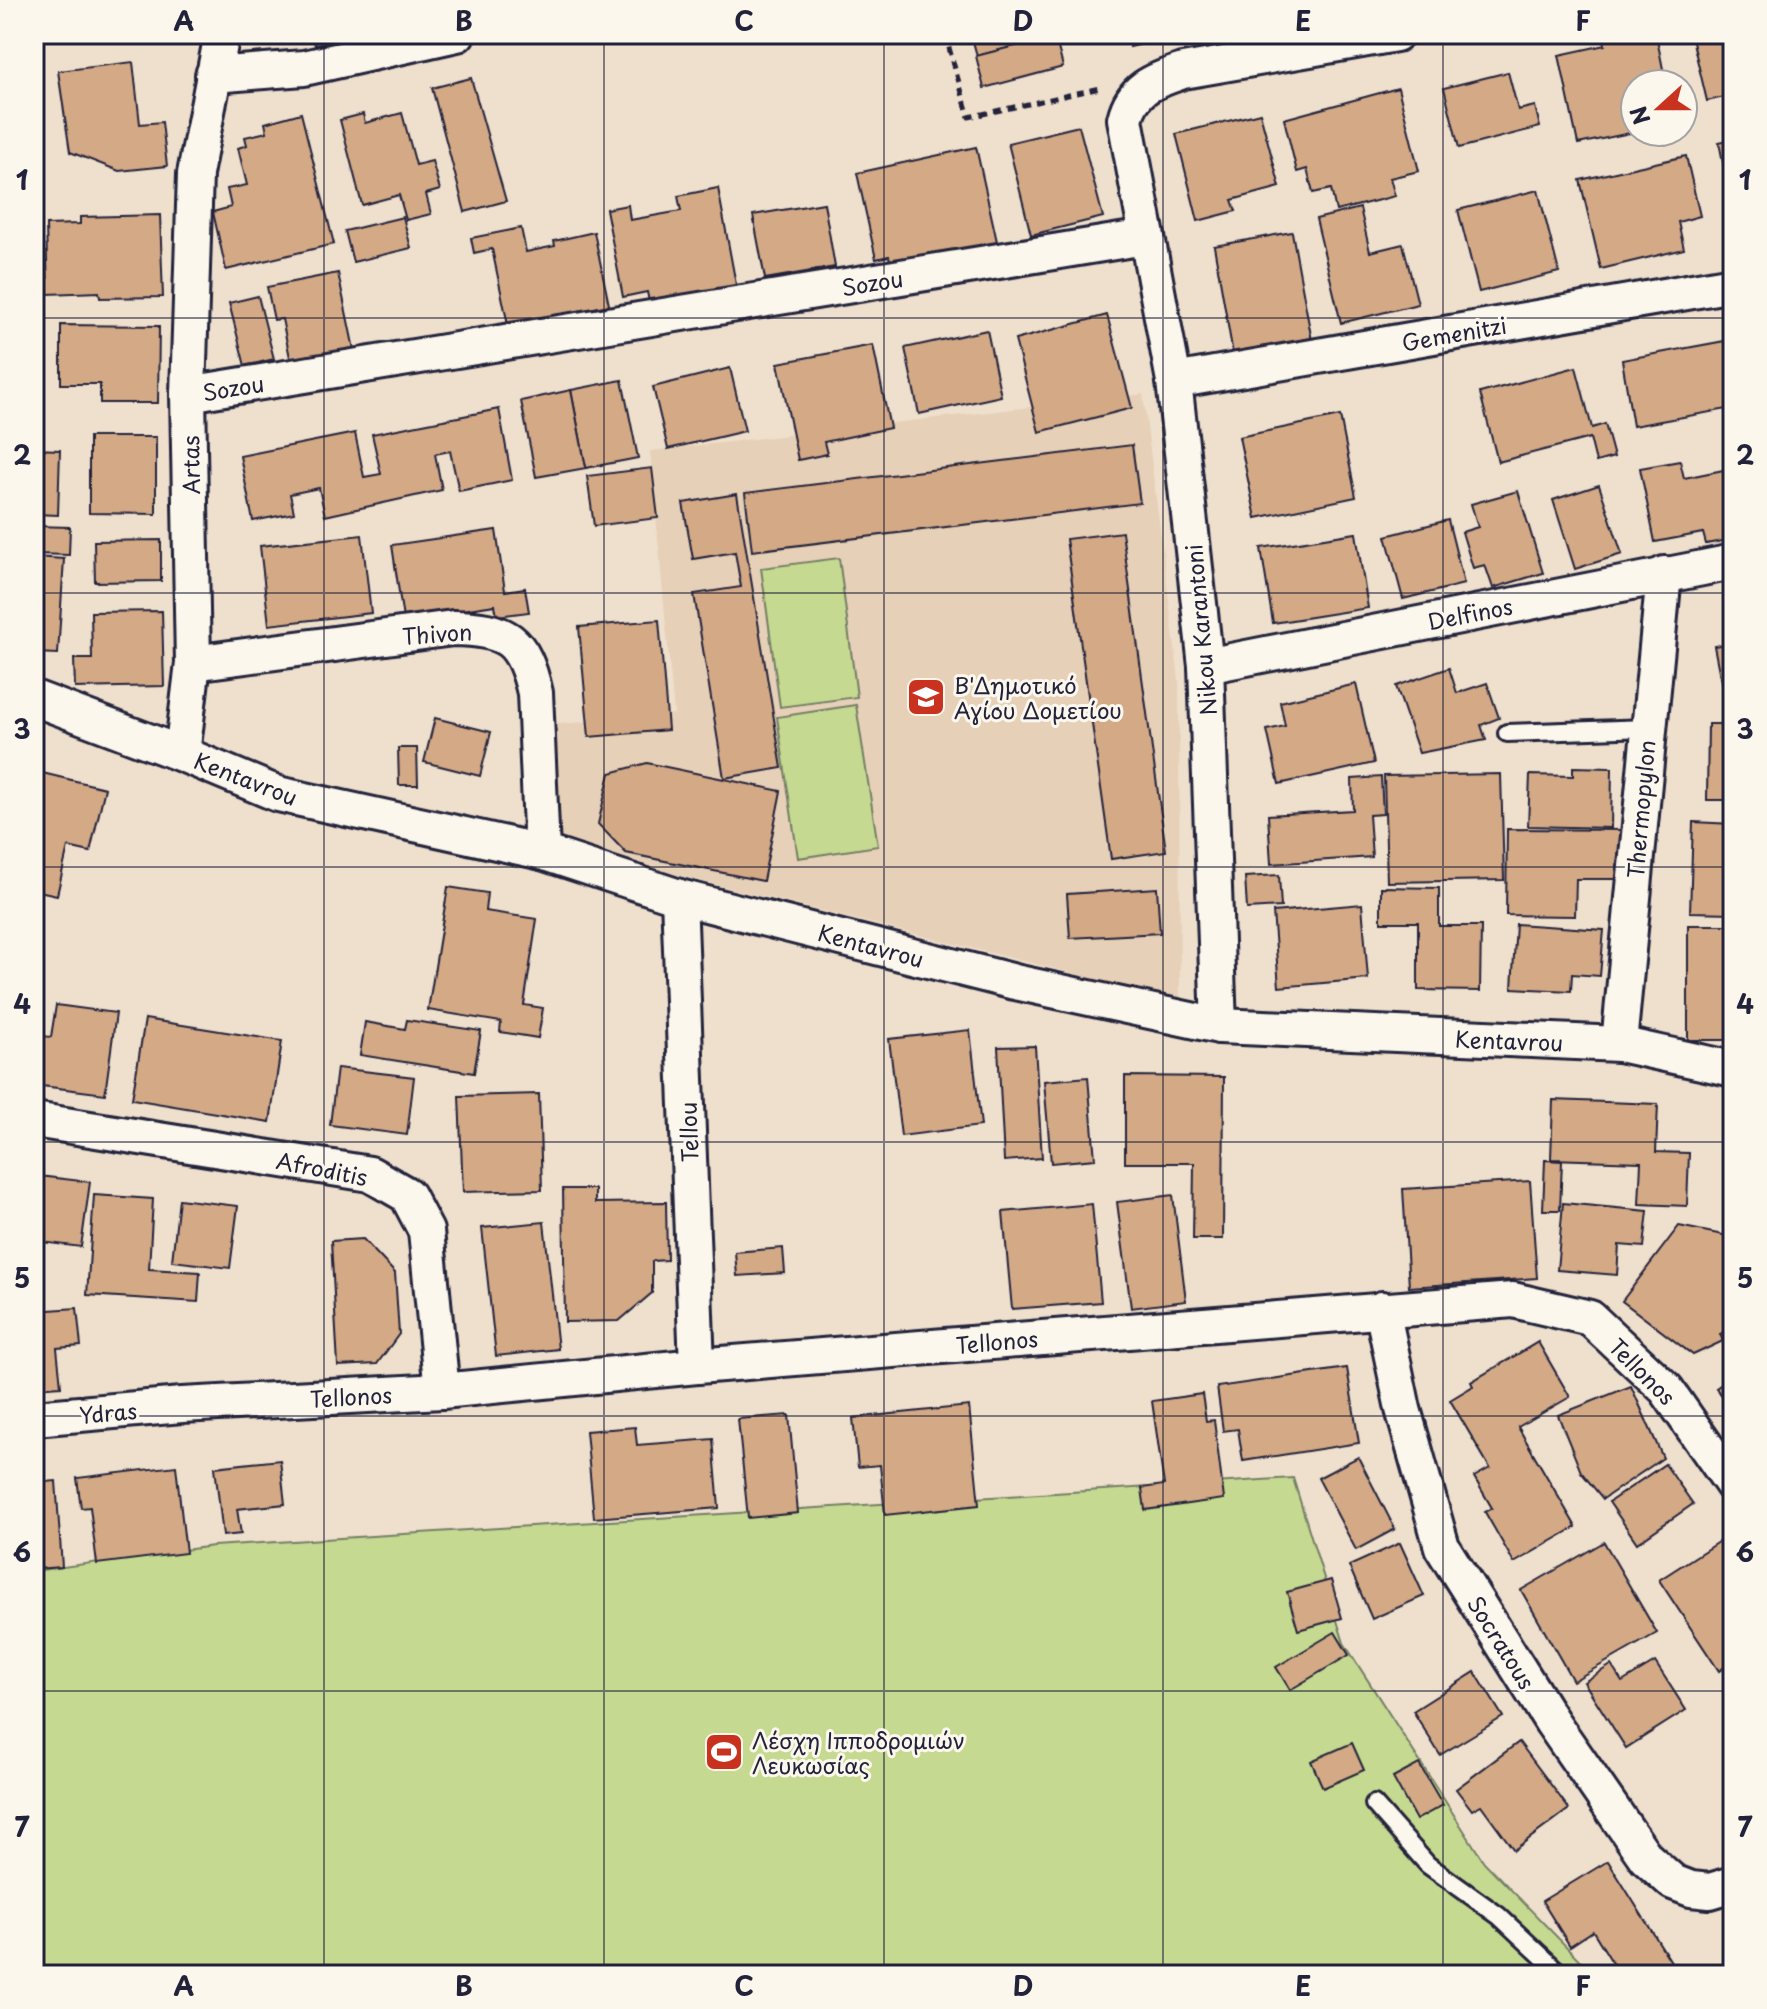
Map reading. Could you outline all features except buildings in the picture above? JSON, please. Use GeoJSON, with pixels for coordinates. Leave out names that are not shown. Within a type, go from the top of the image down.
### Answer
{"type":"FeatureCollection","features":[{"type":"Feature","properties":{"kind":"street","name":"Artas"},"geometry":{"type":"LineString","coordinates":[[182,754],[193,663],[188,394],[195,174],[222,34]]}},
{"type":"Feature","properties":{"kind":"street"},"geometry":{"type":"LineString","coordinates":[[213,75],[304,68],[457,34]]}},
{"type":"Feature","properties":{"kind":"street"},"geometry":{"type":"LineString","coordinates":[[1145,237],[1125,119],[1129,103],[1138,93],[1157,80],[1183,71],[1396,34]]}},
{"type":"Feature","properties":{"kind":"street","name":"Sozou"},"geometry":{"type":"LineString","coordinates":[[188,394],[1145,237]]}},
{"type":"Feature","properties":{"kind":"street","name":"Nikou Karantoni"},"geometry":{"type":"LineString","coordinates":[[1145,237],[1174,381],[1206,666],[1219,1026]]}},
{"type":"Feature","properties":{"kind":"street","name":"Gemenitzi"},"geometry":{"type":"LineString","coordinates":[[1174,381],[1733,284]]}},
{"type":"Feature","properties":{"kind":"street","name":"Delfinos"},"geometry":{"type":"LineString","coordinates":[[1206,666],[1733,562]]}},
{"type":"Feature","properties":{"kind":"street","name":"Thermopylon"},"geometry":{"type":"LineString","coordinates":[[1619,1044],[1664,574]]}},
{"type":"Feature","properties":{"kind":"street","name":"Thivon"},"geometry":{"type":"LineString","coordinates":[[193,663],[453,628],[493,631],[508,638],[530,670],[535,693],[542,852]]}},
{"type":"Feature","properties":{"kind":"street","name":"Kentavrou"},"geometry":{"type":"LineString","coordinates":[[34,698],[278,794],[542,852],[679,897],[1015,982],[1219,1026],[1619,1044],[1733,1069]]}},
{"type":"Feature","properties":{"kind":"street","name":"Tellou"},"geometry":{"type":"LineString","coordinates":[[679,897],[697,1366]]}},
{"type":"Feature","properties":{"kind":"street","name":"Afroditis"},"geometry":{"type":"LineString","coordinates":[[34,1120],[370,1174],[407,1195],[426,1231],[442,1391]]}},
{"type":"Feature","properties":{"kind":"street","name":"Tellonos"},"geometry":{"type":"LineString","coordinates":[[182,1405],[442,1391],[697,1366],[1513,1300],[1590,1318],[1666,1389],[1733,1485]]}},
{"type":"Feature","properties":{"kind":"street","name":"Socratous"},"geometry":{"type":"LineString","coordinates":[[1382,1309],[1403,1409],[1442,1547],[1552,1722],[1646,1858],[1673,1882],[1691,1889],[1710,1891],[1733,1884]]}},
{"type":"Feature","properties":{"kind":"street","name":"Ydras"},"geometry":{"type":"LineString","coordinates":[[34,1418],[182,1405]]}},
{"type":"Feature","properties":{"kind":"lane"},"geometry":{"type":"LineString","coordinates":[[1507,733],[1647,728]]}},
{"type":"Feature","properties":{"kind":"lane"},"geometry":{"type":"LineString","coordinates":[[1374,1804],[1428,1865],[1499,1916],[1562,1975]]}},
{"type":"Feature","properties":{"kind":"path"},"geometry":{"type":"LineString","coordinates":[[945,34],[969,117],[1104,87],[1129,103]]}},
{"type":"Feature","properties":{"kind":"shaded area","name":"Β'Δημοτικό Αγίου Δομετίου"},"geometry":{"type":"Polygon","coordinates":[[[1143,394],[1179,680],[1180,1000],[556,845],[548,725],[674,714],[650,451],[1143,394]]]}},
{"type":"Feature","properties":{"kind":"green space"},"geometry":{"type":"Polygon","coordinates":[[[839,558],[857,697],[780,707],[761,568],[839,558]]]}},
{"type":"Feature","properties":{"kind":"green space"},"geometry":{"type":"Polygon","coordinates":[[[856,705],[878,846],[798,858],[777,717],[856,705]]]}},
{"type":"Feature","properties":{"kind":"green space","name":"Λέσχη Ιπποδρομιών Λευκωσίας"},"geometry":{"type":"Polygon","coordinates":[[[1293,1478],[1344,1643],[1484,1862],[1594,1975],[34,1975],[34,1571],[213,1546],[1293,1478]]]}},
{"type":"Feature","properties":{"kind":"place","name":"Β'Δημοτικό Αγίου Δομετίου"},"geometry":{"type":"Point","coordinates":[926,697]}},
{"type":"Feature","properties":{"kind":"place","name":"Λέσχη Ιπποδρομιών Λευκωσίας"},"geometry":{"type":"Point","coordinates":[724,1752]}}]}
